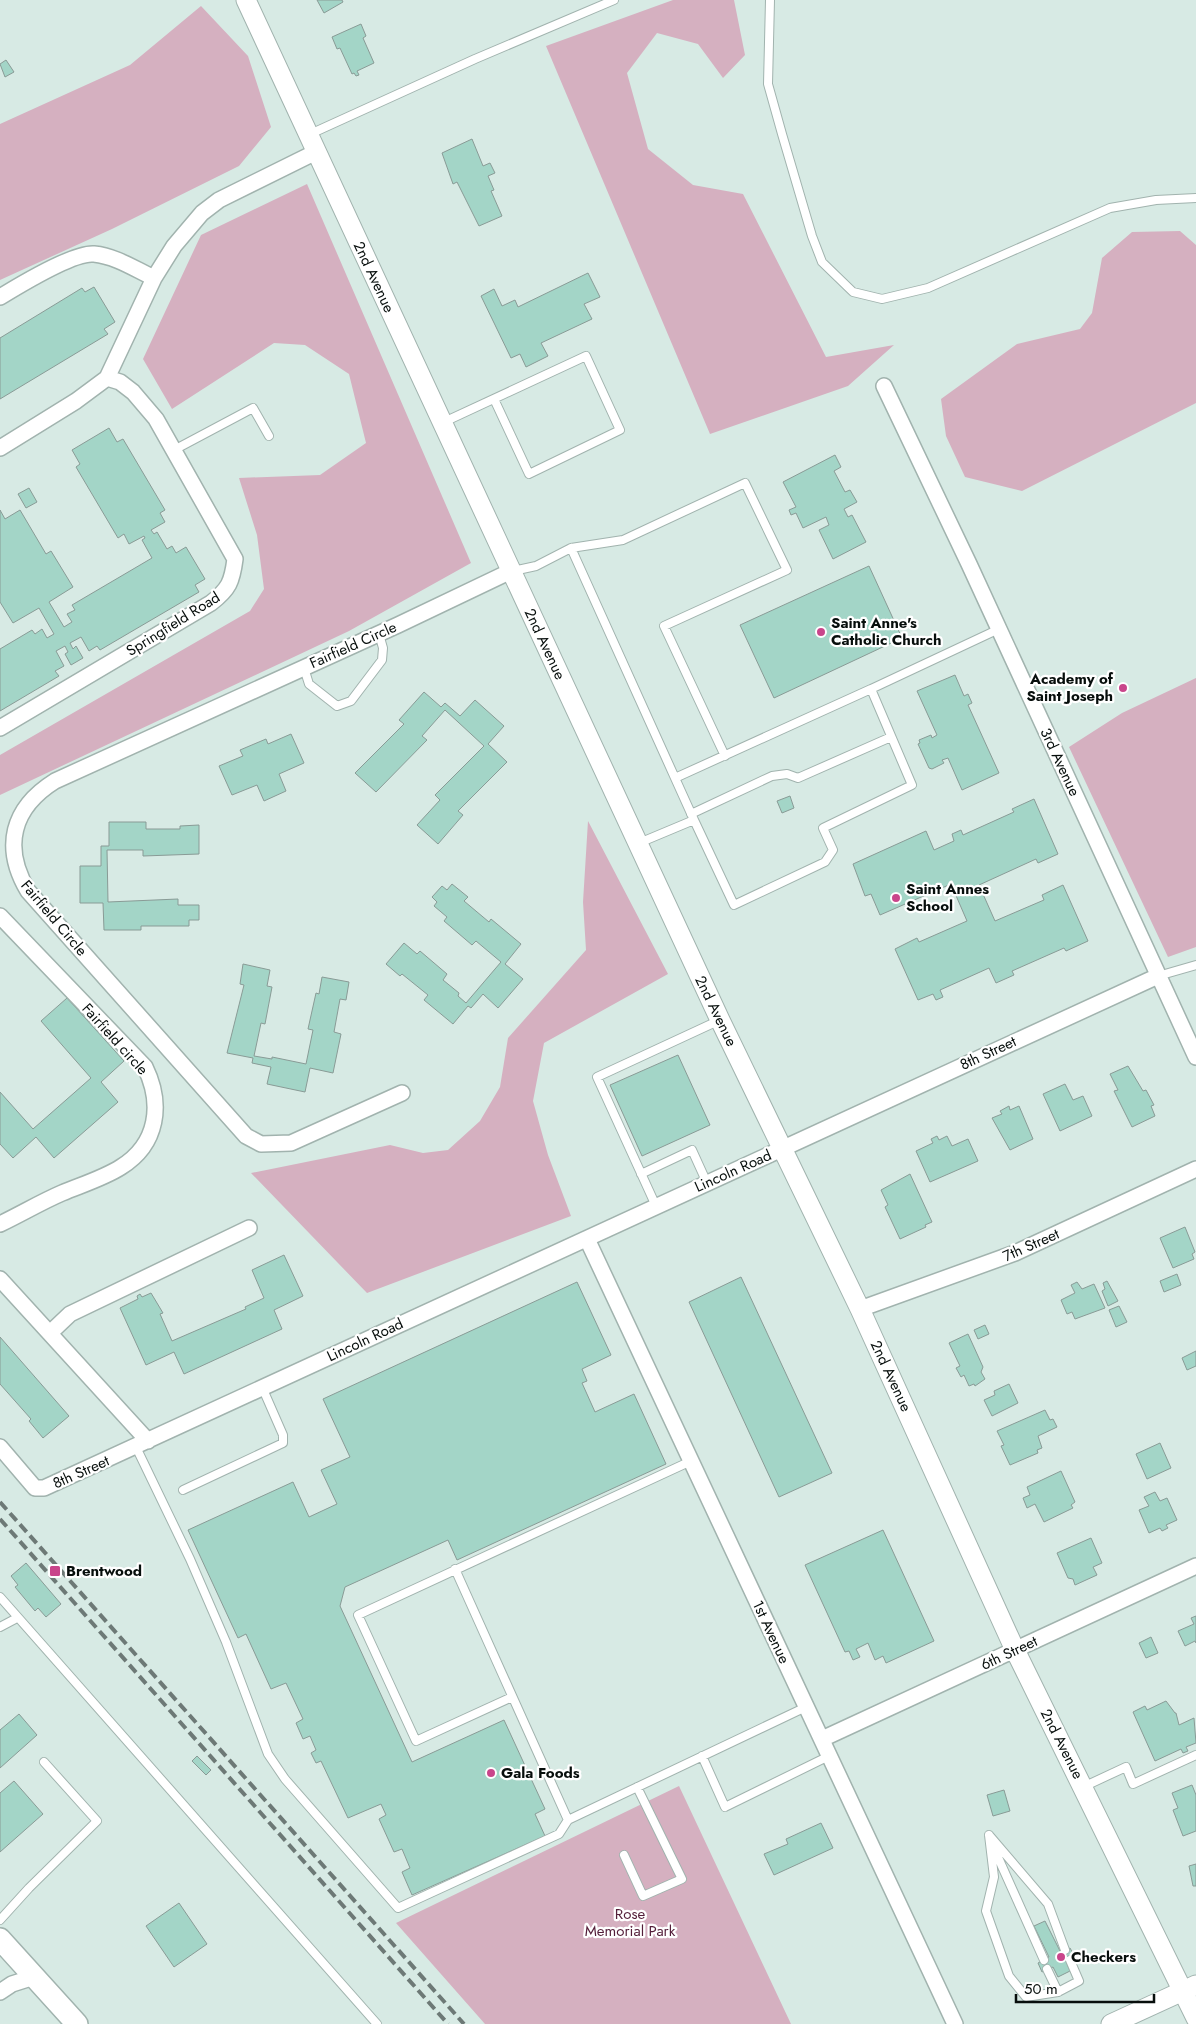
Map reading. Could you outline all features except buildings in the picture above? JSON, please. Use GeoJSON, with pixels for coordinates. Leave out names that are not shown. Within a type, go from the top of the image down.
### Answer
{"type":"FeatureCollection","features":[{"type":"Feature","properties":{"kind":"main road"},"geometry":{"type":"LineString","coordinates":[[0,1939],[77,2024]]}},
{"type":"Feature","properties":{"kind":"street","name":"2nd Avenue"},"geometry":{"type":"LineString","coordinates":[[246,0],[720,1020],[860,1309],[1015,1650],[1083,1787],[1190,1988],[1196,2018]]}},
{"type":"Feature","properties":{"kind":"street"},"geometry":{"type":"LineString","coordinates":[[0,448],[76,401],[107,378],[154,278],[190,225],[213,204],[316,152]]}},
{"type":"Feature","properties":{"kind":"street"},"geometry":{"type":"LineString","coordinates":[[0,297],[62,264],[91,254],[110,258],[154,278]]}},
{"type":"Feature","properties":{"kind":"street","name":"Springfield Road"},"geometry":{"type":"LineString","coordinates":[[0,728],[211,603],[225,593],[232,578],[234,559],[156,419],[133,392],[120,382],[107,378]]}},
{"type":"Feature","properties":{"kind":"street","name":"3rd Avenue"},"geometry":{"type":"LineString","coordinates":[[884,386],[1196,1057]]}},
{"type":"Feature","properties":{"kind":"street","name":"Fairfield Circle"},"geometry":{"type":"LineString","coordinates":[[402,1094],[291,1144],[262,1144],[246,1136],[28,891],[18,874],[13,851],[15,828],[22,811],[34,796],[44,788],[379,634],[511,571]]}},
{"type":"Feature","properties":{"kind":"street","name":"Fairfield circle"},"geometry":{"type":"LineString","coordinates":[[0,916],[144,1067],[155,1094],[156,1107],[154,1124],[149,1138],[134,1159],[120,1168],[57,1195],[0,1224]]}},
{"type":"Feature","properties":{"kind":"street","name":"8th Street"},"geometry":{"type":"LineString","coordinates":[[783,1148],[1158,976]]}},
{"type":"Feature","properties":{"kind":"street","name":"Lincoln Road"},"geometry":{"type":"LineString","coordinates":[[142,1444],[783,1148]]}},
{"type":"Feature","properties":{"kind":"street","name":"7th Street"},"geometry":{"type":"LineString","coordinates":[[860,1309],[1015,1253],[1196,1169]]}},
{"type":"Feature","properties":{"kind":"street"},"geometry":{"type":"LineString","coordinates":[[50,1333],[70,1314],[248,1228]]}},
{"type":"Feature","properties":{"kind":"street","name":"1st Avenue"},"geometry":{"type":"LineString","coordinates":[[587,1239],[955,2024]]}},
{"type":"Feature","properties":{"kind":"street"},"geometry":{"type":"LineString","coordinates":[[0,1279],[50,1333],[142,1444]]}},
{"type":"Feature","properties":{"kind":"street","name":"8th Street"},"geometry":{"type":"LineString","coordinates":[[0,1447],[35,1488],[44,1488],[142,1444]]}},
{"type":"Feature","properties":{"kind":"street","name":"6th Street"},"geometry":{"type":"LineString","coordinates":[[822,1739],[1196,1566]]}},
{"type":"Feature","properties":{"kind":"street"},"geometry":{"type":"LineString","coordinates":[[0,1992],[12,1984],[34,1977]]}},
{"type":"Feature","properties":{"kind":"street"},"geometry":{"type":"LineString","coordinates":[[1112,2024],[1190,1988]]}},
{"type":"Feature","properties":{"kind":"lane"},"geometry":{"type":"LineString","coordinates":[[308,135],[475,59],[614,0]]}},
{"type":"Feature","properties":{"kind":"lane"},"geometry":{"type":"LineString","coordinates":[[770,0],[768,84],[782,134],[812,236],[822,262],[853,292],[882,299],[928,288],[1110,208],[1156,200],[1196,198]]}},
{"type":"Feature","properties":{"kind":"lane"},"geometry":{"type":"LineString","coordinates":[[442,423],[586,356],[620,430],[529,474],[494,399]]}},
{"type":"Feature","properties":{"kind":"lane"},"geometry":{"type":"LineString","coordinates":[[174,450],[253,408],[270,436]]}},
{"type":"Feature","properties":{"kind":"lane"},"geometry":{"type":"LineString","coordinates":[[511,571],[536,566],[571,548],[624,540],[745,484],[786,570],[664,626],[724,756]]}},
{"type":"Feature","properties":{"kind":"lane"},"geometry":{"type":"LineString","coordinates":[[571,548],[692,817],[734,905],[825,862],[832,850],[823,828],[912,785],[871,689]]}},
{"type":"Feature","properties":{"kind":"lane"},"geometry":{"type":"LineString","coordinates":[[675,778],[998,629]]}},
{"type":"Feature","properties":{"kind":"lane"},"geometry":{"type":"LineString","coordinates":[[304,668],[309,684],[337,706],[351,702],[382,660],[383,648],[379,634]]}},
{"type":"Feature","properties":{"kind":"lane"},"geometry":{"type":"LineString","coordinates":[[638,844],[772,776],[787,774],[798,778],[891,737]]}},
{"type":"Feature","properties":{"kind":"lane","name":"8th Street"},"geometry":{"type":"LineString","coordinates":[[1158,976],[1196,965]]}},
{"type":"Feature","properties":{"kind":"lane"},"geometry":{"type":"LineString","coordinates":[[656,1206],[597,1077],[720,1020]]}},
{"type":"Feature","properties":{"kind":"lane"},"geometry":{"type":"LineString","coordinates":[[641,1174],[692,1150],[707,1183]]}},
{"type":"Feature","properties":{"kind":"lane"},"geometry":{"type":"LineString","coordinates":[[183,1490],[283,1443],[284,1435],[262,1387]]}},
{"type":"Feature","properties":{"kind":"lane"},"geometry":{"type":"LineString","coordinates":[[142,1444],[226,1642],[268,1754],[285,1779],[398,1908],[559,1834],[568,1820],[806,1707]]}},
{"type":"Feature","properties":{"kind":"lane"},"geometry":{"type":"LineString","coordinates":[[512,1697],[416,1741],[358,1615],[691,1461]]}},
{"type":"Feature","properties":{"kind":"lane"},"geometry":{"type":"LineString","coordinates":[[455,1569],[568,1820]]}},
{"type":"Feature","properties":{"kind":"lane"},"geometry":{"type":"LineString","coordinates":[[0,1597],[377,2024]]}},
{"type":"Feature","properties":{"kind":"lane"},"geometry":{"type":"LineString","coordinates":[[0,1627],[17,1618]]}},
{"type":"Feature","properties":{"kind":"lane"},"geometry":{"type":"LineString","coordinates":[[1083,1787],[1126,1767],[1133,1784],[1196,1755]]}},
{"type":"Feature","properties":{"kind":"lane"},"geometry":{"type":"LineString","coordinates":[[702,1756],[725,1807],[830,1756]]}},
{"type":"Feature","properties":{"kind":"lane"},"geometry":{"type":"LineString","coordinates":[[0,1920],[28,1888],[97,1821],[44,1762]]}},
{"type":"Feature","properties":{"kind":"lane"},"geometry":{"type":"LineString","coordinates":[[624,1854],[643,1896],[682,1879],[638,1787]]}},
{"type":"Feature","properties":{"kind":"lane"},"geometry":{"type":"LineString","coordinates":[[989,1835],[1048,1904],[1065,1950]]}},
{"type":"Feature","properties":{"kind":"lane"},"geometry":{"type":"LineString","coordinates":[[989,1835],[1044,1960]]}},
{"type":"Feature","properties":{"kind":"lane"},"geometry":{"type":"LineString","coordinates":[[989,1835],[994,1877],[986,1911],[1009,1976],[1026,1997],[1058,1992],[1079,1981],[1070,1960]]}},
{"type":"Feature","properties":{"kind":"lane"},"geometry":{"type":"LineString","coordinates":[[1047,1969],[1058,1992]]}},
{"type":"Feature","properties":{"kind":"green space"},"geometry":{"type":"Polygon","coordinates":[[[673,0],[734,0],[745,55],[723,78],[698,44],[657,33],[627,73],[648,149],[693,185],[743,194],[826,357],[894,345],[848,386],[710,434],[546,46],[673,0]]]}},
{"type":"Feature","properties":{"kind":"green space"},"geometry":{"type":"Polygon","coordinates":[[[201,6],[248,56],[271,127],[239,166],[112,229],[0,280],[0,124],[130,65],[201,6]]]}},
{"type":"Feature","properties":{"kind":"green space"},"geometry":{"type":"Polygon","coordinates":[[[307,184],[471,563],[349,631],[0,795],[0,755],[250,611],[264,589],[257,535],[239,478],[320,475],[366,443],[349,374],[305,345],[274,343],[172,409],[143,359],[201,235],[307,184]]]}},
{"type":"Feature","properties":{"kind":"green space"},"geometry":{"type":"Polygon","coordinates":[[[1180,231],[1196,245],[1196,403],[1022,491],[965,477],[946,436],[941,399],[1017,344],[1080,329],[1092,313],[1102,258],[1132,232],[1180,231]]]}},
{"type":"Feature","properties":{"kind":"green space"},"geometry":{"type":"Polygon","coordinates":[[[1196,678],[1196,947],[1168,957],[1069,747],[1122,713],[1196,678]]]}},
{"type":"Feature","properties":{"kind":"green space"},"geometry":{"type":"Polygon","coordinates":[[[588,821],[668,974],[544,1043],[533,1101],[548,1155],[571,1216],[367,1293],[251,1173],[390,1145],[423,1153],[448,1150],[480,1121],[500,1087],[508,1038],[586,950],[583,902],[588,821]]]}},
{"type":"Feature","properties":{"kind":"green space","name":"Rose Memorial Park"},"geometry":{"type":"Polygon","coordinates":[[[679,1786],[791,2024],[485,2024],[396,1923],[679,1786]]]}},
{"type":"Feature","properties":{"kind":"railway"},"geometry":{"type":"LineString","coordinates":[[0,1502],[464,2024]]}},
{"type":"Feature","properties":{"kind":"railway"},"geometry":{"type":"LineString","coordinates":[[0,1519],[448,2024]]}},
{"type":"Feature","properties":{"kind":"place","name":"Saint Anne's Catholic Church"},"geometry":{"type":"Point","coordinates":[821,632]}},
{"type":"Feature","properties":{"kind":"place","name":"Academy of Saint Joseph"},"geometry":{"type":"Point","coordinates":[1123,688]}},
{"type":"Feature","properties":{"kind":"place","name":"Saint Annes School"},"geometry":{"type":"Point","coordinates":[896,898]}},
{"type":"Feature","properties":{"kind":"place","name":"Brentwood"},"geometry":{"type":"Point","coordinates":[55,1571]}},
{"type":"Feature","properties":{"kind":"place","name":"Gala Foods"},"geometry":{"type":"Point","coordinates":[491,1773]}},
{"type":"Feature","properties":{"kind":"place","name":"Checkers"},"geometry":{"type":"Point","coordinates":[1061,1957]}}]}
